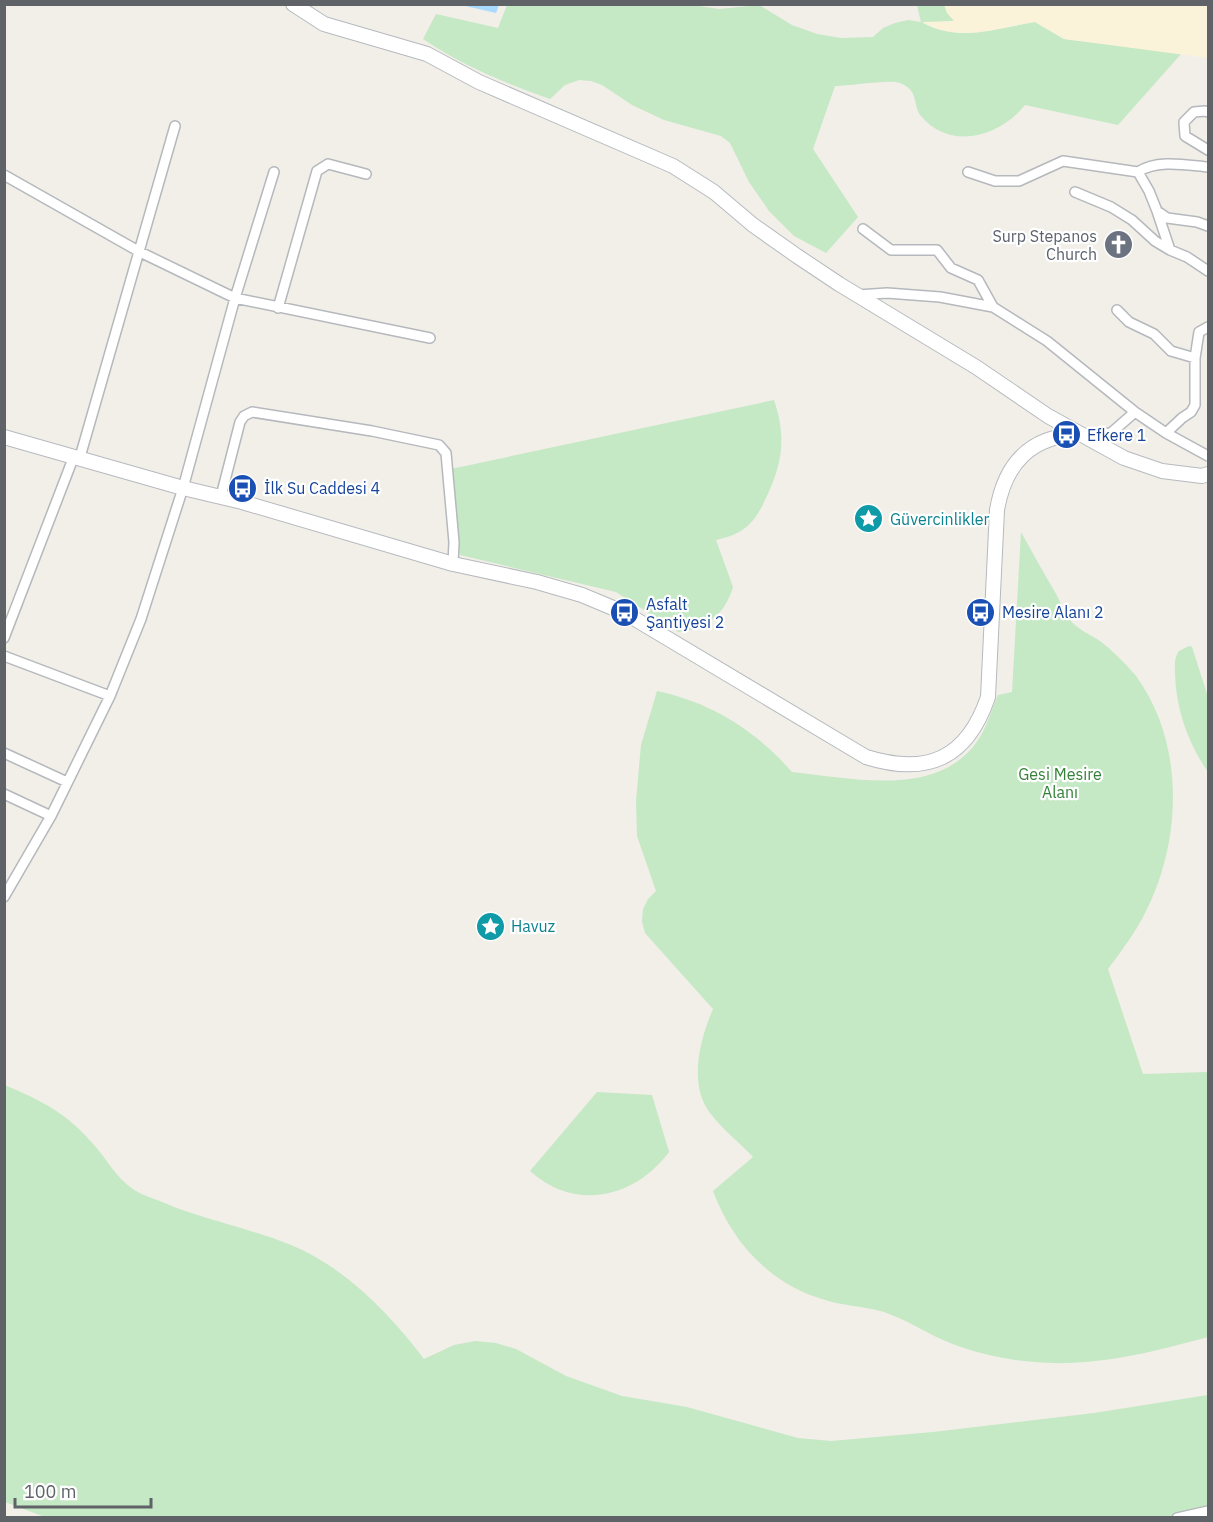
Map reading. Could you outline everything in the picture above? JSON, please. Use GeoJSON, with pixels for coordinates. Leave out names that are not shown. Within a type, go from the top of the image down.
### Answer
{"type":"FeatureCollection","features":[{"type":"Feature","properties":{"kind":"street"},"geometry":{"type":"LineString","coordinates":[[293,4],[324,24],[427,54],[479,82],[673,166],[714,192],[753,225],[797,256],[858,296],[976,367],[1048,416],[1124,458],[1162,471],[1209,474]]}},
{"type":"Feature","properties":{"kind":"street"},"geometry":{"type":"LineString","coordinates":[[1209,112],[1194,112],[1184,122],[1185,136],[1209,150]]}},
{"type":"Feature","properties":{"kind":"street"},"geometry":{"type":"LineString","coordinates":[[4,638],[77,456],[176,126]]}},
{"type":"Feature","properties":{"kind":"street"},"geometry":{"type":"LineString","coordinates":[[968,172],[995,181],[1019,181],[1063,161],[1138,172],[1145,167],[1166,164],[1209,167]]}},
{"type":"Feature","properties":{"kind":"street"},"geometry":{"type":"LineString","coordinates":[[278,308],[317,171],[328,164],[366,174]]}},
{"type":"Feature","properties":{"kind":"street"},"geometry":{"type":"LineString","coordinates":[[4,897],[68,782],[110,696],[141,619],[183,488],[235,298],[274,172]]}},
{"type":"Feature","properties":{"kind":"street"},"geometry":{"type":"LineString","coordinates":[[1138,172],[1157,211],[1170,250]]}},
{"type":"Feature","properties":{"kind":"street"},"geometry":{"type":"LineString","coordinates":[[4,175],[140,252],[235,298],[430,338]]}},
{"type":"Feature","properties":{"kind":"street"},"geometry":{"type":"LineString","coordinates":[[1075,192],[1102,203],[1132,220],[1155,241],[1209,271]]}},
{"type":"Feature","properties":{"kind":"street"},"geometry":{"type":"LineString","coordinates":[[1157,211],[1167,218],[1209,226]]}},
{"type":"Feature","properties":{"kind":"street"},"geometry":{"type":"LineString","coordinates":[[863,229],[891,250],[937,250],[951,268],[978,280],[993,307]]}},
{"type":"Feature","properties":{"kind":"street"},"geometry":{"type":"LineString","coordinates":[[858,296],[887,293],[940,297],[993,307],[1047,341],[1166,434],[1209,456]]}},
{"type":"Feature","properties":{"kind":"street"},"geometry":{"type":"LineString","coordinates":[[1117,310],[1129,322],[1154,334],[1171,351],[1195,358]]}},
{"type":"Feature","properties":{"kind":"street"},"geometry":{"type":"LineString","coordinates":[[1166,434],[1191,412],[1195,405],[1195,358],[1199,333],[1209,327]]}},
{"type":"Feature","properties":{"kind":"street"},"geometry":{"type":"LineString","coordinates":[[220,496],[240,422],[244,416],[252,412],[372,430],[439,445],[446,453],[454,542],[453,564]]}},
{"type":"Feature","properties":{"kind":"street"},"geometry":{"type":"LineString","coordinates":[[4,437],[183,488],[220,496],[453,564],[582,595],[625,613],[866,757],[890,764],[916,764],[934,760],[951,752],[965,741],[980,719],[988,697],[997,510],[1001,490],[1010,471],[1023,454],[1043,441],[1066,435],[1111,434],[1135,412]]}},
{"type":"Feature","properties":{"kind":"street"},"geometry":{"type":"LineString","coordinates":[[4,656],[110,696]]}},
{"type":"Feature","properties":{"kind":"street"},"geometry":{"type":"LineString","coordinates":[[4,753],[68,782]]}},
{"type":"Feature","properties":{"kind":"street"},"geometry":{"type":"LineString","coordinates":[[4,794],[51,816]]}},
{"type":"Feature","properties":{"kind":"street"},"geometry":{"type":"LineString","coordinates":[[1177,1518],[1209,1511]]}},
{"type":"Feature","properties":{"kind":"green space"},"geometry":{"type":"Polygon","coordinates":[[[686,4],[719,9],[759,5],[792,25],[817,34],[841,38],[873,37],[883,28],[895,23],[908,20],[921,22],[917,5],[944,4],[954,21],[923,23],[937,29],[965,33],[1035,22],[1064,39],[1182,53],[1118,125],[1025,105],[1015,116],[989,132],[975,136],[960,136],[946,134],[933,127],[918,112],[915,98],[910,90],[900,83],[835,86],[813,149],[858,217],[826,253],[794,236],[769,211],[749,182],[730,143],[721,136],[664,120],[632,105],[602,85],[591,81],[579,80],[565,85],[550,99],[453,58],[423,39],[436,14],[498,28],[507,5],[686,4]]]}},
{"type":"Feature","properties":{"kind":"green space"},"geometry":{"type":"Polygon","coordinates":[[[774,400],[781,439],[779,463],[758,514],[744,529],[716,540],[733,587],[725,605],[706,624],[678,632],[616,592],[460,555],[451,469],[774,400]]]}},
{"type":"Feature","properties":{"kind":"green space","name":"Gesi Mesire Alanı"},"geometry":{"type":"Polygon","coordinates":[[[1021,532],[1070,620],[1105,645],[1136,676],[1152,702],[1163,731],[1170,761],[1173,792],[1172,823],[1167,854],[1158,883],[1142,919],[1108,969],[1143,1074],[1208,1072],[1208,1337],[1145,1353],[1084,1362],[1023,1361],[958,1346],[884,1312],[845,1305],[803,1292],[785,1283],[755,1258],[731,1227],[713,1191],[753,1157],[710,1113],[699,1089],[698,1061],[713,1009],[645,933],[642,921],[643,909],[648,899],[656,891],[637,836],[636,801],[641,745],[657,691],[696,703],[731,720],[763,743],[792,772],[841,778],[894,780],[919,777],[943,770],[963,757],[980,737],[998,695],[1012,692],[1021,532]]]}},
{"type":"Feature","properties":{"kind":"green space"},"geometry":{"type":"Polygon","coordinates":[[[1189,646],[1192,647],[1208,697],[1208,772],[1184,725],[1176,687],[1176,659],[1179,651],[1189,646]]]}},
{"type":"Feature","properties":{"kind":"green space"},"geometry":{"type":"Polygon","coordinates":[[[4,1085],[42,1102],[64,1116],[99,1150],[127,1185],[136,1191],[194,1214],[291,1245],[330,1266],[365,1293],[424,1359],[454,1345],[475,1341],[496,1343],[516,1349],[566,1376],[622,1396],[687,1407],[798,1438],[831,1441],[933,1432],[1094,1413],[1208,1395],[1208,1517],[45,1517],[5,1502],[4,1085]]]}},
{"type":"Feature","properties":{"kind":"green space"},"geometry":{"type":"Polygon","coordinates":[[[597,1092],[652,1095],[669,1152],[655,1168],[639,1180],[622,1189],[604,1194],[585,1195],[566,1192],[547,1184],[530,1171],[597,1092]]]}},
{"type":"Feature","properties":{"kind":"sand"},"geometry":{"type":"Polygon","coordinates":[[[944,5],[1208,5],[1208,58],[1064,39],[1035,22],[964,33],[950,32],[922,22],[954,21],[944,5]]]}},
{"type":"Feature","properties":{"kind":"water"},"geometry":{"type":"Polygon","coordinates":[[[461,5],[499,5],[496,13],[461,5]]]}},
{"type":"Feature","properties":{"kind":"place","name":"Surp Stepanos Church"},"geometry":{"type":"Point","coordinates":[1118,245]}},
{"type":"Feature","properties":{"kind":"place","name":"Efkere 1"},"geometry":{"type":"Point","coordinates":[1066,435]}},
{"type":"Feature","properties":{"kind":"place","name":"İlk Su Caddesi 4"},"geometry":{"type":"Point","coordinates":[243,488]}},
{"type":"Feature","properties":{"kind":"place","name":"Güvercinlikler"},"geometry":{"type":"Point","coordinates":[869,519]}},
{"type":"Feature","properties":{"kind":"place","name":"Mesire Alanı 2"},"geometry":{"type":"Point","coordinates":[981,612]}},
{"type":"Feature","properties":{"kind":"place","name":"Asfalt Şantiyesi 2"},"geometry":{"type":"Point","coordinates":[625,613]}},
{"type":"Feature","properties":{"kind":"place","name":"Havuz"},"geometry":{"type":"Point","coordinates":[490,926]}}]}
